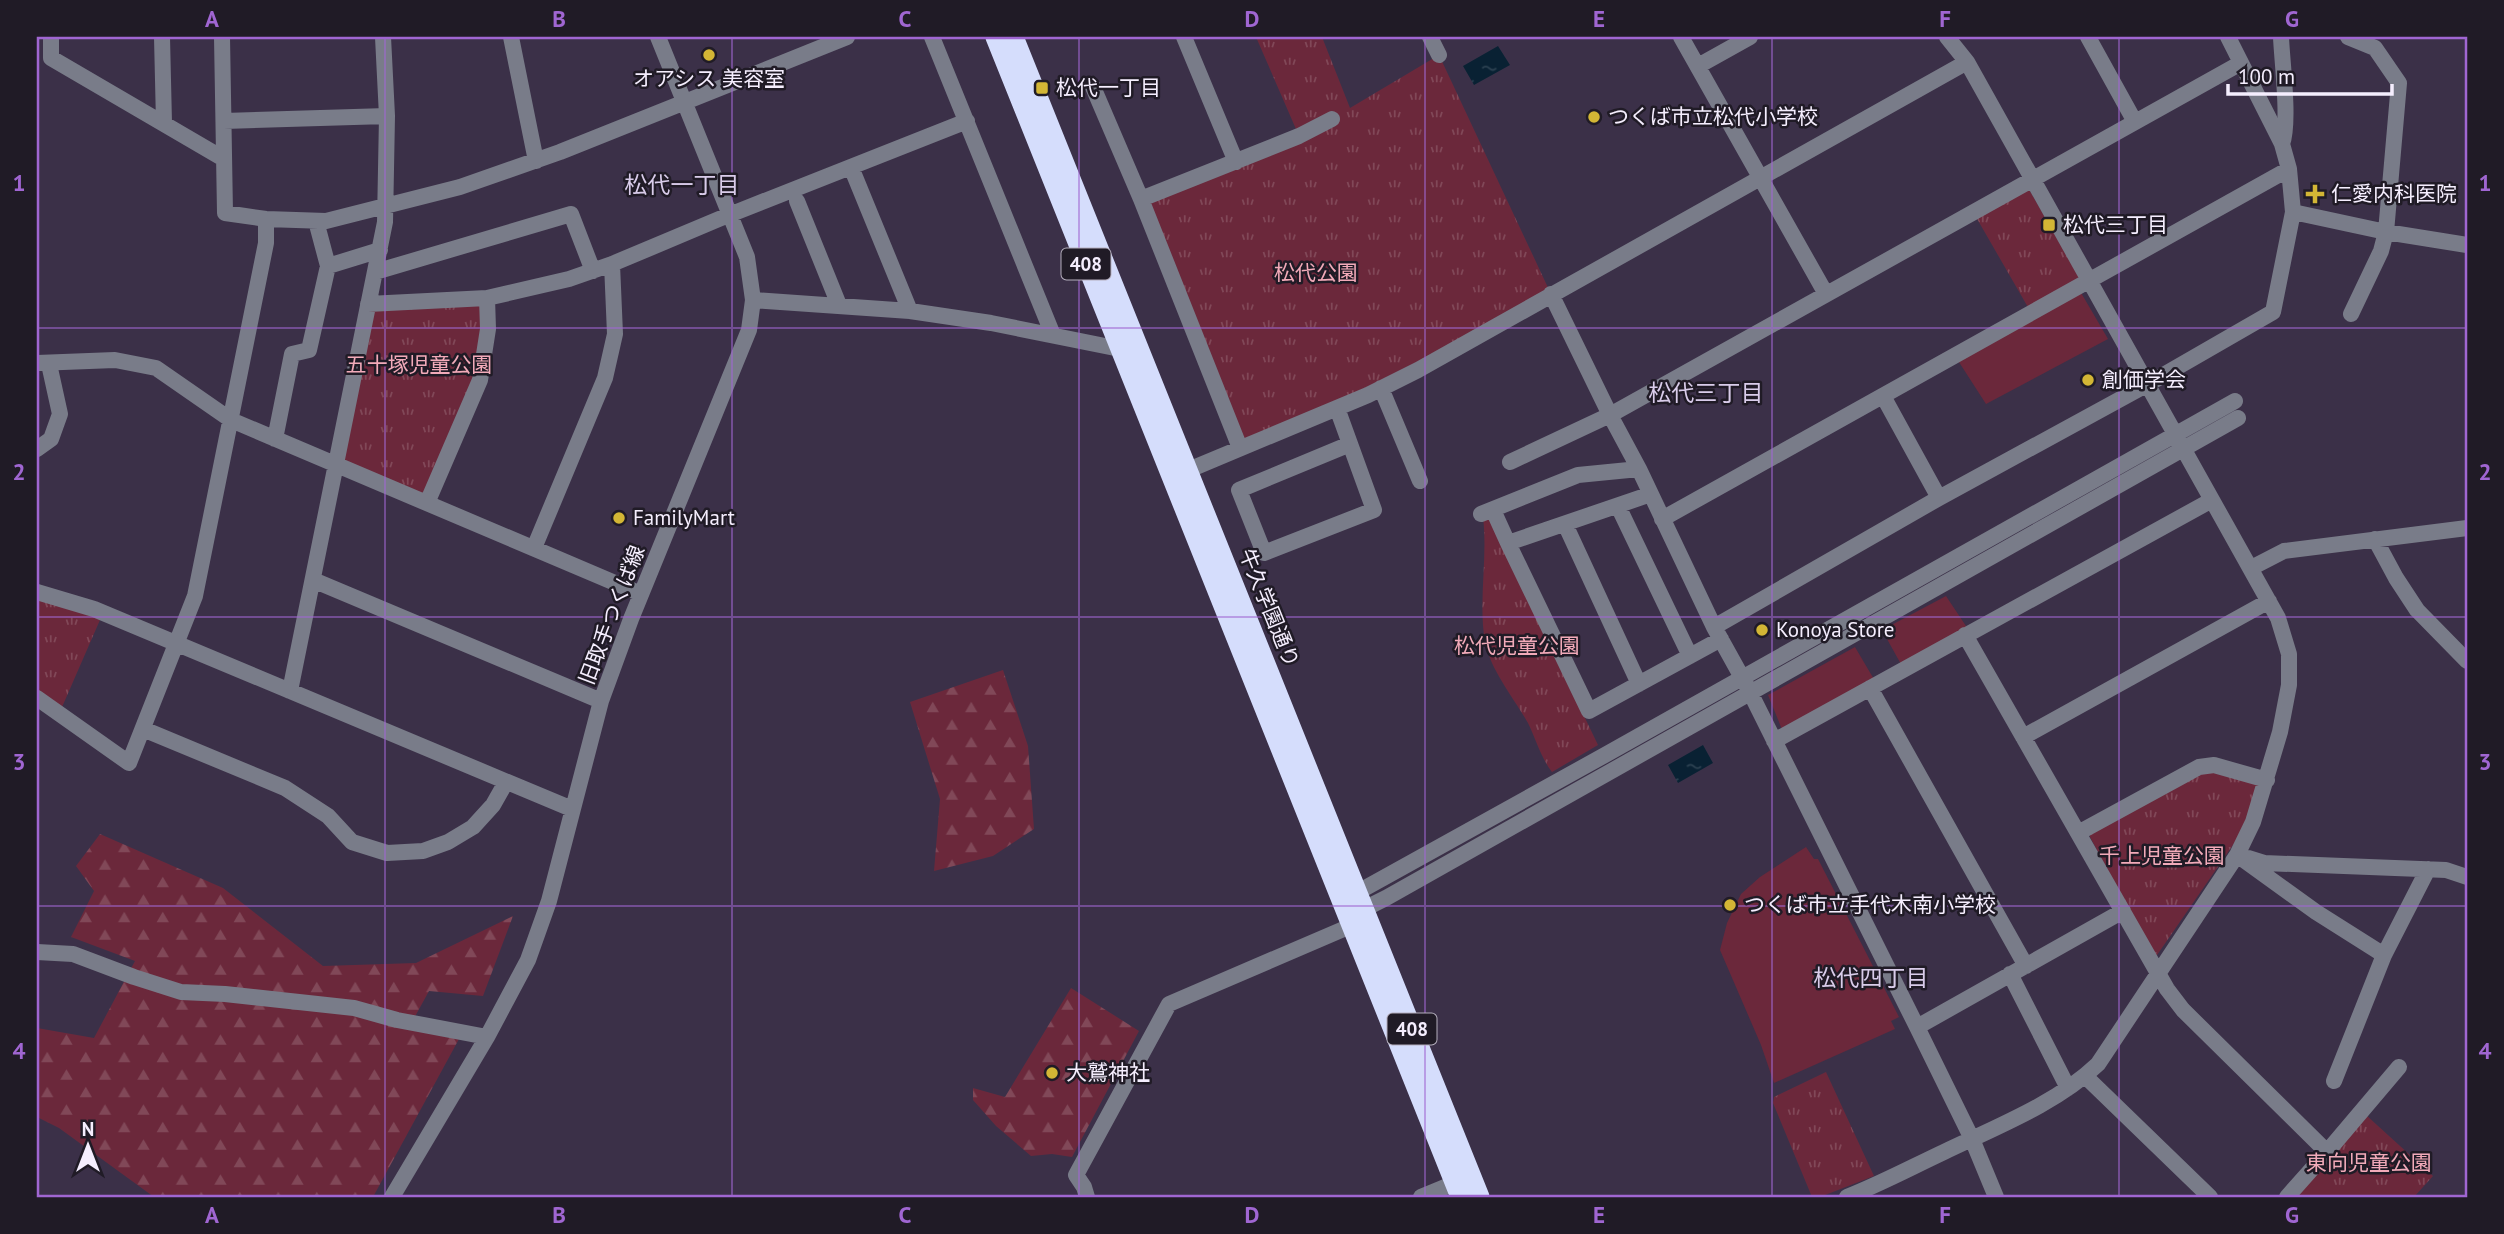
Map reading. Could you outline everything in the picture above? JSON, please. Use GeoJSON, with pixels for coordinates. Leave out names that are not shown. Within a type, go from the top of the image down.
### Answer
{"type":"FeatureCollection","features":[{"type":"Feature","properties":{"kind":"highway","name":"牛久学園通り"},"geometry":{"type":"LineString","coordinates":[[996,37],[1120,349],[1180,473]]}},
{"type":"Feature","properties":{"kind":"highway","name":"牛久学園通り"},"geometry":{"type":"LineString","coordinates":[[1013,37],[1180,473],[1355,908],[1479,1197]]}},
{"type":"Feature","properties":{"kind":"highway","name":"牛久学園通り"},"geometry":{"type":"LineString","coordinates":[[1355,908],[1458,1190]]}},
{"type":"Feature","properties":{"kind":"street"},"geometry":{"type":"LineString","coordinates":[[51,37],[51,58],[224,159]]}},
{"type":"Feature","properties":{"kind":"street"},"geometry":{"type":"LineString","coordinates":[[162,37],[164,123]]}},
{"type":"Feature","properties":{"kind":"street"},"geometry":{"type":"LineString","coordinates":[[222,37],[225,213],[266,219],[316,221],[386,207],[460,187],[536,161],[847,37]]}},
{"type":"Feature","properties":{"kind":"street"},"geometry":{"type":"LineString","coordinates":[[290,691],[380,250],[386,207],[387,117],[383,37]]}},
{"type":"Feature","properties":{"kind":"street"},"geometry":{"type":"LineString","coordinates":[[511,37],[536,161]]}},
{"type":"Feature","properties":{"kind":"street","name":"旧取手つくば線"},"geometry":{"type":"LineString","coordinates":[[392,1197],[487,1037],[528,960],[549,901],[601,701],[640,594],[749,330],[753,300],[747,257],[658,37]]}},
{"type":"Feature","properties":{"kind":"street"},"geometry":{"type":"LineString","coordinates":[[800,37],[807,52]]}},
{"type":"Feature","properties":{"kind":"street"},"geometry":{"type":"LineString","coordinates":[[933,37],[1053,335]]}},
{"type":"Feature","properties":{"kind":"street"},"geometry":{"type":"LineString","coordinates":[[1184,37],[1236,162]]}},
{"type":"Feature","properties":{"kind":"street"},"geometry":{"type":"LineString","coordinates":[[1430,37],[1439,55]]}},
{"type":"Feature","properties":{"kind":"street"},"geometry":{"type":"LineString","coordinates":[[1681,37],[1826,295]]}},
{"type":"Feature","properties":{"kind":"street"},"geometry":{"type":"LineString","coordinates":[[1698,66],[1750,37]]}},
{"type":"Feature","properties":{"kind":"street"},"geometry":{"type":"LineString","coordinates":[[1847,1197],[1972,1139],[2068,1088],[2085,1076],[2106,1052],[2237,855],[2253,822],[2286,705],[2290,671],[2285,638],[2269,601],[1966,62],[1947,37]]}},
{"type":"Feature","properties":{"kind":"street"},"geometry":{"type":"LineString","coordinates":[[2088,37],[2134,122]]}},
{"type":"Feature","properties":{"kind":"street"},"geometry":{"type":"LineString","coordinates":[[1639,468],[1578,475],[1487,512],[1508,543],[1589,711],[1690,656],[1718,633],[1939,498],[2273,313],[2293,212],[2289,169],[2282,144],[2228,37]]}},
{"type":"Feature","properties":{"kind":"street"},"geometry":{"type":"LineString","coordinates":[[2281,37],[2285,122],[2282,144]]}},
{"type":"Feature","properties":{"kind":"street"},"geometry":{"type":"LineString","coordinates":[[2348,37],[2375,48],[2399,83],[2386,232],[2381,251],[2351,314]]}},
{"type":"Feature","properties":{"kind":"street"},"geometry":{"type":"LineString","coordinates":[[1180,473],[1337,408],[1418,370],[1966,62]]}},
{"type":"Feature","properties":{"kind":"street"},"geometry":{"type":"LineString","coordinates":[[1510,462],[1610,415],[2241,63]]}},
{"type":"Feature","properties":{"kind":"street"},"geometry":{"type":"LineString","coordinates":[[1093,88],[1141,199],[1240,448]]}},
{"type":"Feature","properties":{"kind":"street"},"geometry":{"type":"LineString","coordinates":[[224,121],[387,117]]}},
{"type":"Feature","properties":{"kind":"street"},"geometry":{"type":"LineString","coordinates":[[1141,199],[1299,136],[1332,119]]}},
{"type":"Feature","properties":{"kind":"street"},"geometry":{"type":"LineString","coordinates":[[368,304],[488,298],[532,289],[593,271],[967,121]]}},
{"type":"Feature","properties":{"kind":"street"},"geometry":{"type":"LineString","coordinates":[[851,167],[910,311]]}},
{"type":"Feature","properties":{"kind":"street"},"geometry":{"type":"LineString","coordinates":[[1662,519],[2289,169]]}},
{"type":"Feature","properties":{"kind":"street"},"geometry":{"type":"LineString","coordinates":[[797,201],[839,305]]}},
{"type":"Feature","properties":{"kind":"street"},"geometry":{"type":"LineString","coordinates":[[2293,212],[2386,232],[2467,245]]}},
{"type":"Feature","properties":{"kind":"street"},"geometry":{"type":"LineString","coordinates":[[375,272],[571,214],[593,271]]}},
{"type":"Feature","properties":{"kind":"street"},"geometry":{"type":"LineString","coordinates":[[37,698],[129,763],[195,596],[266,243],[266,219]]}},
{"type":"Feature","properties":{"kind":"street"},"geometry":{"type":"LineString","coordinates":[[275,439],[292,354],[309,349],[328,266],[316,221]]}},
{"type":"Feature","properties":{"kind":"street"},"geometry":{"type":"LineString","coordinates":[[328,266],[380,250]]}},
{"type":"Feature","properties":{"kind":"street"},"geometry":{"type":"LineString","coordinates":[[534,548],[606,378],[615,334],[612,264]]}},
{"type":"Feature","properties":{"kind":"street"},"geometry":{"type":"LineString","coordinates":[[1551,295],[1917,1027],[1972,1139],[1996,1197]]}},
{"type":"Feature","properties":{"kind":"street"},"geometry":{"type":"LineString","coordinates":[[427,503],[480,380],[488,329],[488,298]]}},
{"type":"Feature","properties":{"kind":"street"},"geometry":{"type":"LineString","coordinates":[[753,300],[910,311],[1120,349]]}},
{"type":"Feature","properties":{"kind":"street"},"geometry":{"type":"LineString","coordinates":[[37,449],[51,439],[60,414],[43,363],[115,360],[156,368],[231,420],[640,594]]}},
{"type":"Feature","properties":{"kind":"street"},"geometry":{"type":"LineString","coordinates":[[1381,388],[1420,481]]}},
{"type":"Feature","properties":{"kind":"street"},"geometry":{"type":"LineString","coordinates":[[1883,396],[1939,498]]}},
{"type":"Feature","properties":{"kind":"street"},"geometry":{"type":"LineString","coordinates":[[1089,1197],[1076,1175],[1169,1004],[1355,908],[1750,692],[2180,441],[2235,401]]}},
{"type":"Feature","properties":{"kind":"street"},"geometry":{"type":"LineString","coordinates":[[1337,408],[1374,510],[1264,553],[1239,490],[1350,444]]}},
{"type":"Feature","properties":{"kind":"street"},"geometry":{"type":"LineString","coordinates":[[1355,908],[1742,677],[2180,441],[2238,418]]}},
{"type":"Feature","properties":{"kind":"street"},"geometry":{"type":"LineString","coordinates":[[1508,543],[1651,495]]}},
{"type":"Feature","properties":{"kind":"street"},"geometry":{"type":"LineString","coordinates":[[1774,741],[2212,500]]}},
{"type":"Feature","properties":{"kind":"street"},"geometry":{"type":"LineString","coordinates":[[1619,506],[1690,656]]}},
{"type":"Feature","properties":{"kind":"street"},"geometry":{"type":"LineString","coordinates":[[1565,524],[1639,684]]}},
{"type":"Feature","properties":{"kind":"street"},"geometry":{"type":"LineString","coordinates":[[2251,568],[2284,551],[2467,528]]}},
{"type":"Feature","properties":{"kind":"street"},"geometry":{"type":"LineString","coordinates":[[2375,539],[2417,610],[2467,661]]}},
{"type":"Feature","properties":{"kind":"street"},"geometry":{"type":"LineString","coordinates":[[313,580],[601,701]]}},
{"type":"Feature","properties":{"kind":"street"},"geometry":{"type":"LineString","coordinates":[[37,592],[94,609],[572,809]]}},
{"type":"Feature","properties":{"kind":"street"},"geometry":{"type":"LineString","coordinates":[[2024,737],[2269,601]]}},
{"type":"Feature","properties":{"kind":"street"},"geometry":{"type":"LineString","coordinates":[[1965,635],[2158,973],[2183,1010],[2327,1152]]}},
{"type":"Feature","properties":{"kind":"street"},"geometry":{"type":"LineString","coordinates":[[1870,688],[2026,965]]}},
{"type":"Feature","properties":{"kind":"street"},"geometry":{"type":"LineString","coordinates":[[143,729],[285,788],[328,816],[352,842],[387,853],[423,850],[457,837],[473,827],[493,805],[506,782]]}},
{"type":"Feature","properties":{"kind":"street"},"geometry":{"type":"LineString","coordinates":[[2078,833],[2199,767],[2214,765],[2267,780]]}},
{"type":"Feature","properties":{"kind":"street"},"geometry":{"type":"LineString","coordinates":[[2237,855],[2264,863],[2446,870],[2467,877]]}},
{"type":"Feature","properties":{"kind":"street"},"geometry":{"type":"LineString","coordinates":[[2237,855],[2316,912],[2385,955]]}},
{"type":"Feature","properties":{"kind":"street"},"geometry":{"type":"LineString","coordinates":[[2334,1081],[2385,955],[2428,869]]}},
{"type":"Feature","properties":{"kind":"street"},"geometry":{"type":"LineString","coordinates":[[1917,1027],[2123,911]]}},
{"type":"Feature","properties":{"kind":"street"},"geometry":{"type":"LineString","coordinates":[[37,952],[73,954],[134,978],[181,992],[343,1007],[487,1037]]}},
{"type":"Feature","properties":{"kind":"street"},"geometry":{"type":"LineString","coordinates":[[2010,974],[2068,1088]]}},
{"type":"Feature","properties":{"kind":"street"},"geometry":{"type":"LineString","coordinates":[[2287,1197],[2399,1067]]}},
{"type":"Feature","properties":{"kind":"street"},"geometry":{"type":"LineString","coordinates":[[2085,1076],[2210,1197]]}},
{"type":"Feature","properties":{"kind":"street"},"geometry":{"type":"LineString","coordinates":[[1421,1197],[1458,1190]]}},
{"type":"Feature","properties":{"kind":"green space","name":"松代公園"},"geometry":{"type":"Polygon","coordinates":[[[1256,37],[1322,37],[1350,108],[1439,55],[1551,294],[1418,370],[1240,448],[1141,199],[1299,136],[1256,37]]]}},
{"type":"Feature","properties":{"kind":"green space"},"geometry":{"type":"Polygon","coordinates":[[[2024,191],[2030,191],[2078,275],[2078,282],[2029,309],[1976,217],[2024,191]]]}},
{"type":"Feature","properties":{"kind":"green space"},"geometry":{"type":"Polygon","coordinates":[[[2080,291],[2108,339],[1986,404],[1957,359],[2080,291]]]}},
{"type":"Feature","properties":{"kind":"green space","name":"五十塚児童公園"},"geometry":{"type":"Polygon","coordinates":[[[487,298],[485,358],[427,503],[336,465],[368,304],[487,298]]]}},
{"type":"Feature","properties":{"kind":"green space","name":"松代児童公園"},"geometry":{"type":"Polygon","coordinates":[[[1491,514],[1500,541],[1598,745],[1552,772],[1528,723],[1498,674],[1485,642],[1482,611],[1483,517],[1491,514]]]}},
{"type":"Feature","properties":{"kind":"green space"},"geometry":{"type":"Polygon","coordinates":[[[37,592],[103,613],[59,714],[37,698],[37,592]]]}},
{"type":"Feature","properties":{"kind":"green space"},"geometry":{"type":"Polygon","coordinates":[[[1946,596],[1968,629],[1902,666],[1882,630],[1946,596]]]}},
{"type":"Feature","properties":{"kind":"green space"},"geometry":{"type":"Polygon","coordinates":[[[1855,647],[1875,681],[1783,732],[1768,695],[1855,647]]]}},
{"type":"Feature","properties":{"kind":"green space"},"geometry":{"type":"Polygon","coordinates":[[[1003,670],[1028,746],[1034,829],[993,856],[934,871],[940,799],[910,702],[1003,670]]]}},
{"type":"Feature","properties":{"kind":"green space","name":"千上児童公園"},"geometry":{"type":"Polygon","coordinates":[[[2202,770],[2259,784],[2244,829],[2155,958],[2090,833],[2202,770]]]}},
{"type":"Feature","properties":{"kind":"green space"},"geometry":{"type":"Polygon","coordinates":[[[100,834],[223,888],[323,966],[416,963],[513,916],[483,996],[429,991],[412,1022],[459,1039],[373,1197],[154,1197],[59,1128],[37,1117],[37,1028],[94,1038],[135,961],[71,937],[94,891],[76,866],[100,834]]]}},
{"type":"Feature","properties":{"kind":"green space"},"geometry":{"type":"Polygon","coordinates":[[[1806,847],[1814,859],[1818,859],[1899,1017],[1891,1021],[1895,1029],[1774,1083],[1761,1045],[1720,950],[1727,923],[1741,894],[1760,877],[1806,847]]]}},
{"type":"Feature","properties":{"kind":"green space"},"geometry":{"type":"Polygon","coordinates":[[[1071,988],[1139,1031],[1072,1157],[1052,1154],[1031,1156],[996,1126],[973,1100],[973,1088],[1005,1097],[1071,988]]]}},
{"type":"Feature","properties":{"kind":"green space"},"geometry":{"type":"Polygon","coordinates":[[[1826,1072],[1874,1176],[1820,1197],[1812,1197],[1773,1103],[1774,1097],[1826,1072]]]}},
{"type":"Feature","properties":{"kind":"green space","name":"東向児童公園"},"geometry":{"type":"Polygon","coordinates":[[[2366,1115],[2433,1176],[2414,1197],[2291,1197],[2366,1115]]]}},
{"type":"Feature","properties":{"kind":"water"},"geometry":{"type":"Polygon","coordinates":[[[1498,46],[1510,65],[1474,85],[1463,66],[1498,46]]]}},
{"type":"Feature","properties":{"kind":"water"},"geometry":{"type":"Polygon","coordinates":[[[1703,745],[1713,763],[1678,783],[1668,765],[1703,745]]]}},
{"type":"Feature","properties":{"kind":"place","name":"オアシス 美容室"},"geometry":{"type":"Point","coordinates":[709,55]}},
{"type":"Feature","properties":{"kind":"place","name":"松代一丁目"},"geometry":{"type":"Point","coordinates":[1042,88]}},
{"type":"Feature","properties":{"kind":"place","name":"つくば市立松代小学校"},"geometry":{"type":"Point","coordinates":[1594,117]}},
{"type":"Feature","properties":{"kind":"place","name":"仁愛内科医院"},"geometry":{"type":"Point","coordinates":[2315,194]}},
{"type":"Feature","properties":{"kind":"place","name":"松代三丁目"},"geometry":{"type":"Point","coordinates":[2049,225]}},
{"type":"Feature","properties":{"kind":"place","name":"創価学会"},"geometry":{"type":"Point","coordinates":[2088,380]}},
{"type":"Feature","properties":{"kind":"place","name":"FamilyMart"},"geometry":{"type":"Point","coordinates":[619,518]}},
{"type":"Feature","properties":{"kind":"place","name":"Konoya Store"},"geometry":{"type":"Point","coordinates":[1762,630]}},
{"type":"Feature","properties":{"kind":"place","name":"つくば市立手代木南小学校"},"geometry":{"type":"Point","coordinates":[1730,905]}},
{"type":"Feature","properties":{"kind":"place","name":"大鷲神社"},"geometry":{"type":"Point","coordinates":[1052,1073]}},
{"type":"Feature","properties":{"kind":"district","name":"松代一丁目"},"geometry":{"type":"Point","coordinates":[682,185]}},
{"type":"Feature","properties":{"kind":"district","name":"松代三丁目"},"geometry":{"type":"Point","coordinates":[1706,393]}},
{"type":"Feature","properties":{"kind":"district","name":"松代四丁目"},"geometry":{"type":"Point","coordinates":[1871,978]}}]}
